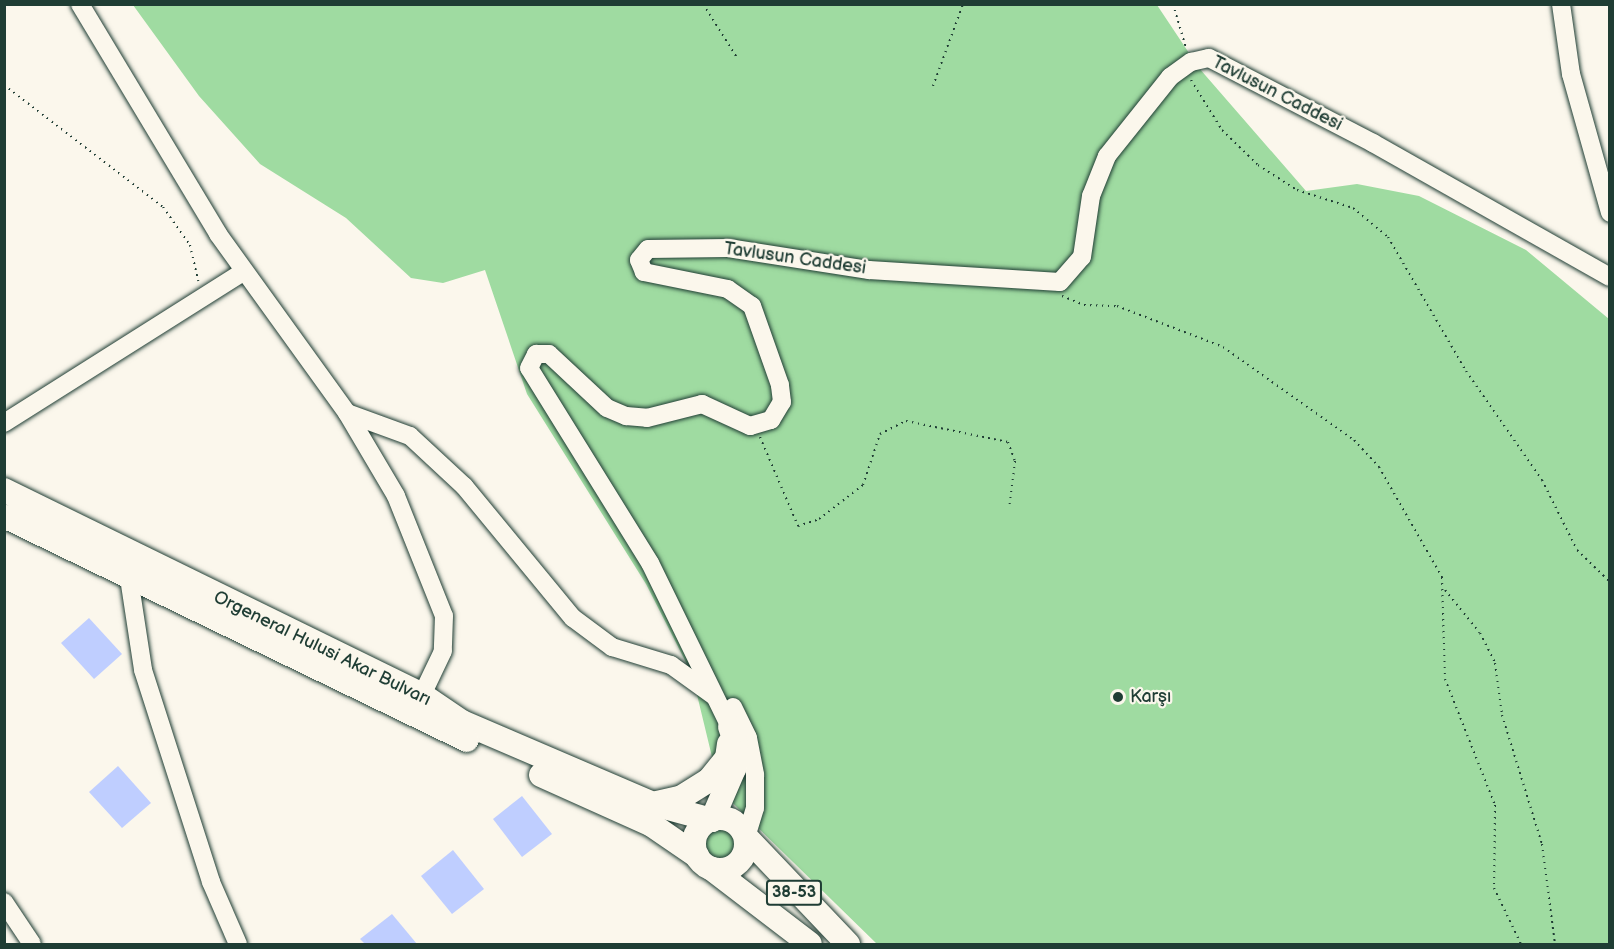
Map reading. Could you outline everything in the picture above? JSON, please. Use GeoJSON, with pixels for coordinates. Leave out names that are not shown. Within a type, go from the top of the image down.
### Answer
{"type":"FeatureCollection","features":[{"type":"Feature","properties":{"kind":"main road","name":"Orgeneral Hulusi Akar Bulvarı"},"geometry":{"type":"LineString","coordinates":[[4,490],[422,695],[471,726],[653,804],[712,820]]}},
{"type":"Feature","properties":{"kind":"main road","name":"Orgeneral Hulusi Akar Bulvarı"},"geometry":{"type":"LineString","coordinates":[[4,516],[129,578],[652,825],[810,945]]}},
{"type":"Feature","properties":{"kind":"main road"},"geometry":{"type":"LineString","coordinates":[[712,820],[730,820],[746,837],[744,853],[735,865],[705,863],[694,839],[712,820],[734,769],[736,744],[730,727]]}},
{"type":"Feature","properties":{"kind":"main road"},"geometry":{"type":"LineString","coordinates":[[653,804],[682,797],[709,780],[727,758],[730,727]]}},
{"type":"Feature","properties":{"kind":"main road","name":"38-53"},"geometry":{"type":"LineString","coordinates":[[746,837],[848,945]]}},
{"type":"Feature","properties":{"kind":"street"},"geometry":{"type":"LineString","coordinates":[[80,4],[243,272],[347,413],[396,496],[443,609],[443,651],[422,695]]}},
{"type":"Feature","properties":{"kind":"street"},"geometry":{"type":"LineString","coordinates":[[1561,4],[1571,74],[1610,213]]}},
{"type":"Feature","properties":{"kind":"street","name":"Tavlusun Caddesi"},"geometry":{"type":"LineString","coordinates":[[755,426],[771,420],[782,402],[757,314],[728,289],[645,272],[639,260],[644,251],[728,248],[869,270],[1053,284],[1071,275],[1082,257],[1091,196],[1107,156],[1187,64],[1220,61],[1610,277]]}},
{"type":"Feature","properties":{"kind":"street"},"geometry":{"type":"LineString","coordinates":[[4,423],[243,272]]}},
{"type":"Feature","properties":{"kind":"street"},"geometry":{"type":"LineString","coordinates":[[730,727],[703,667],[645,554],[529,364],[536,354],[549,354],[607,408],[626,416],[658,416],[702,404],[755,426]]}},
{"type":"Feature","properties":{"kind":"street"},"geometry":{"type":"LineString","coordinates":[[347,413],[410,436],[464,486],[573,618],[612,647],[671,665],[717,698]]}},
{"type":"Feature","properties":{"kind":"street"},"geometry":{"type":"LineString","coordinates":[[129,578],[146,681],[211,882],[238,945]]}},
{"type":"Feature","properties":{"kind":"street"},"geometry":{"type":"LineString","coordinates":[[703,667],[733,707],[748,738],[755,808],[746,837]]}},
{"type":"Feature","properties":{"kind":"street"},"geometry":{"type":"LineString","coordinates":[[4,902],[32,945]]}},
{"type":"Feature","properties":{"kind":"path"},"geometry":{"type":"LineString","coordinates":[[704,4],[736,56]]}},
{"type":"Feature","properties":{"kind":"path"},"geometry":{"type":"LineString","coordinates":[[933,86],[963,4]]}},
{"type":"Feature","properties":{"kind":"path"},"geometry":{"type":"LineString","coordinates":[[1173,4],[1187,64],[1212,116],[1245,155],[1286,184],[1353,208],[1397,248],[1461,364],[1542,480],[1577,550],[1610,582]]}},
{"type":"Feature","properties":{"kind":"path"},"geometry":{"type":"LineString","coordinates":[[4,84],[171,216],[194,255],[197,299]]}},
{"type":"Feature","properties":{"kind":"path"},"geometry":{"type":"LineString","coordinates":[[1053,284],[1071,302],[1117,306],[1223,347],[1354,440],[1379,467],[1419,532],[1445,590],[1480,633],[1495,663],[1502,715],[1542,844],[1555,945]]}},
{"type":"Feature","properties":{"kind":"path"},"geometry":{"type":"LineString","coordinates":[[755,426],[798,526],[819,519],[863,485],[880,434],[906,421],[1008,442],[1015,461],[1009,509]]}},
{"type":"Feature","properties":{"kind":"path"},"geometry":{"type":"LineString","coordinates":[[1445,590],[1445,679],[1495,805],[1494,888],[1521,945]]}},
{"type":"Feature","properties":{"kind":"green space"},"geometry":{"type":"Polygon","coordinates":[[[133,5],[1157,5],[1199,68],[1306,191],[1357,184],[1419,196],[1526,250],[1609,319],[1609,944],[877,944],[703,774],[713,761],[692,674],[646,584],[527,394],[485,270],[443,283],[411,278],[346,218],[260,164],[199,96],[133,5]]]}},
{"type":"Feature","properties":{"kind":"green space"},"geometry":{"type":"Polygon","coordinates":[[[721,822],[736,828],[742,843],[736,858],[721,864],[706,858],[700,843],[706,828],[721,822]]]}},
{"type":"Feature","properties":{"kind":"building"},"geometry":{"type":"Polygon","coordinates":[[[89,618],[122,654],[94,679],[61,643],[89,618]]]}},
{"type":"Feature","properties":{"kind":"building"},"geometry":{"type":"Polygon","coordinates":[[[118,766],[151,803],[122,828],[89,792],[118,766]]]}},
{"type":"Feature","properties":{"kind":"building"},"geometry":{"type":"Polygon","coordinates":[[[522,796],[552,834],[522,857],[493,819],[522,796]]]}},
{"type":"Feature","properties":{"kind":"building"},"geometry":{"type":"Polygon","coordinates":[[[453,850],[484,889],[452,914],[421,876],[453,850]]]}},
{"type":"Feature","properties":{"kind":"building"},"geometry":{"type":"Polygon","coordinates":[[[392,914],[417,944],[365,944],[360,939],[392,914]]]}},
{"type":"Feature","properties":{"kind":"place","name":"Karşı"},"geometry":{"type":"Point","coordinates":[1118,697]}}]}
